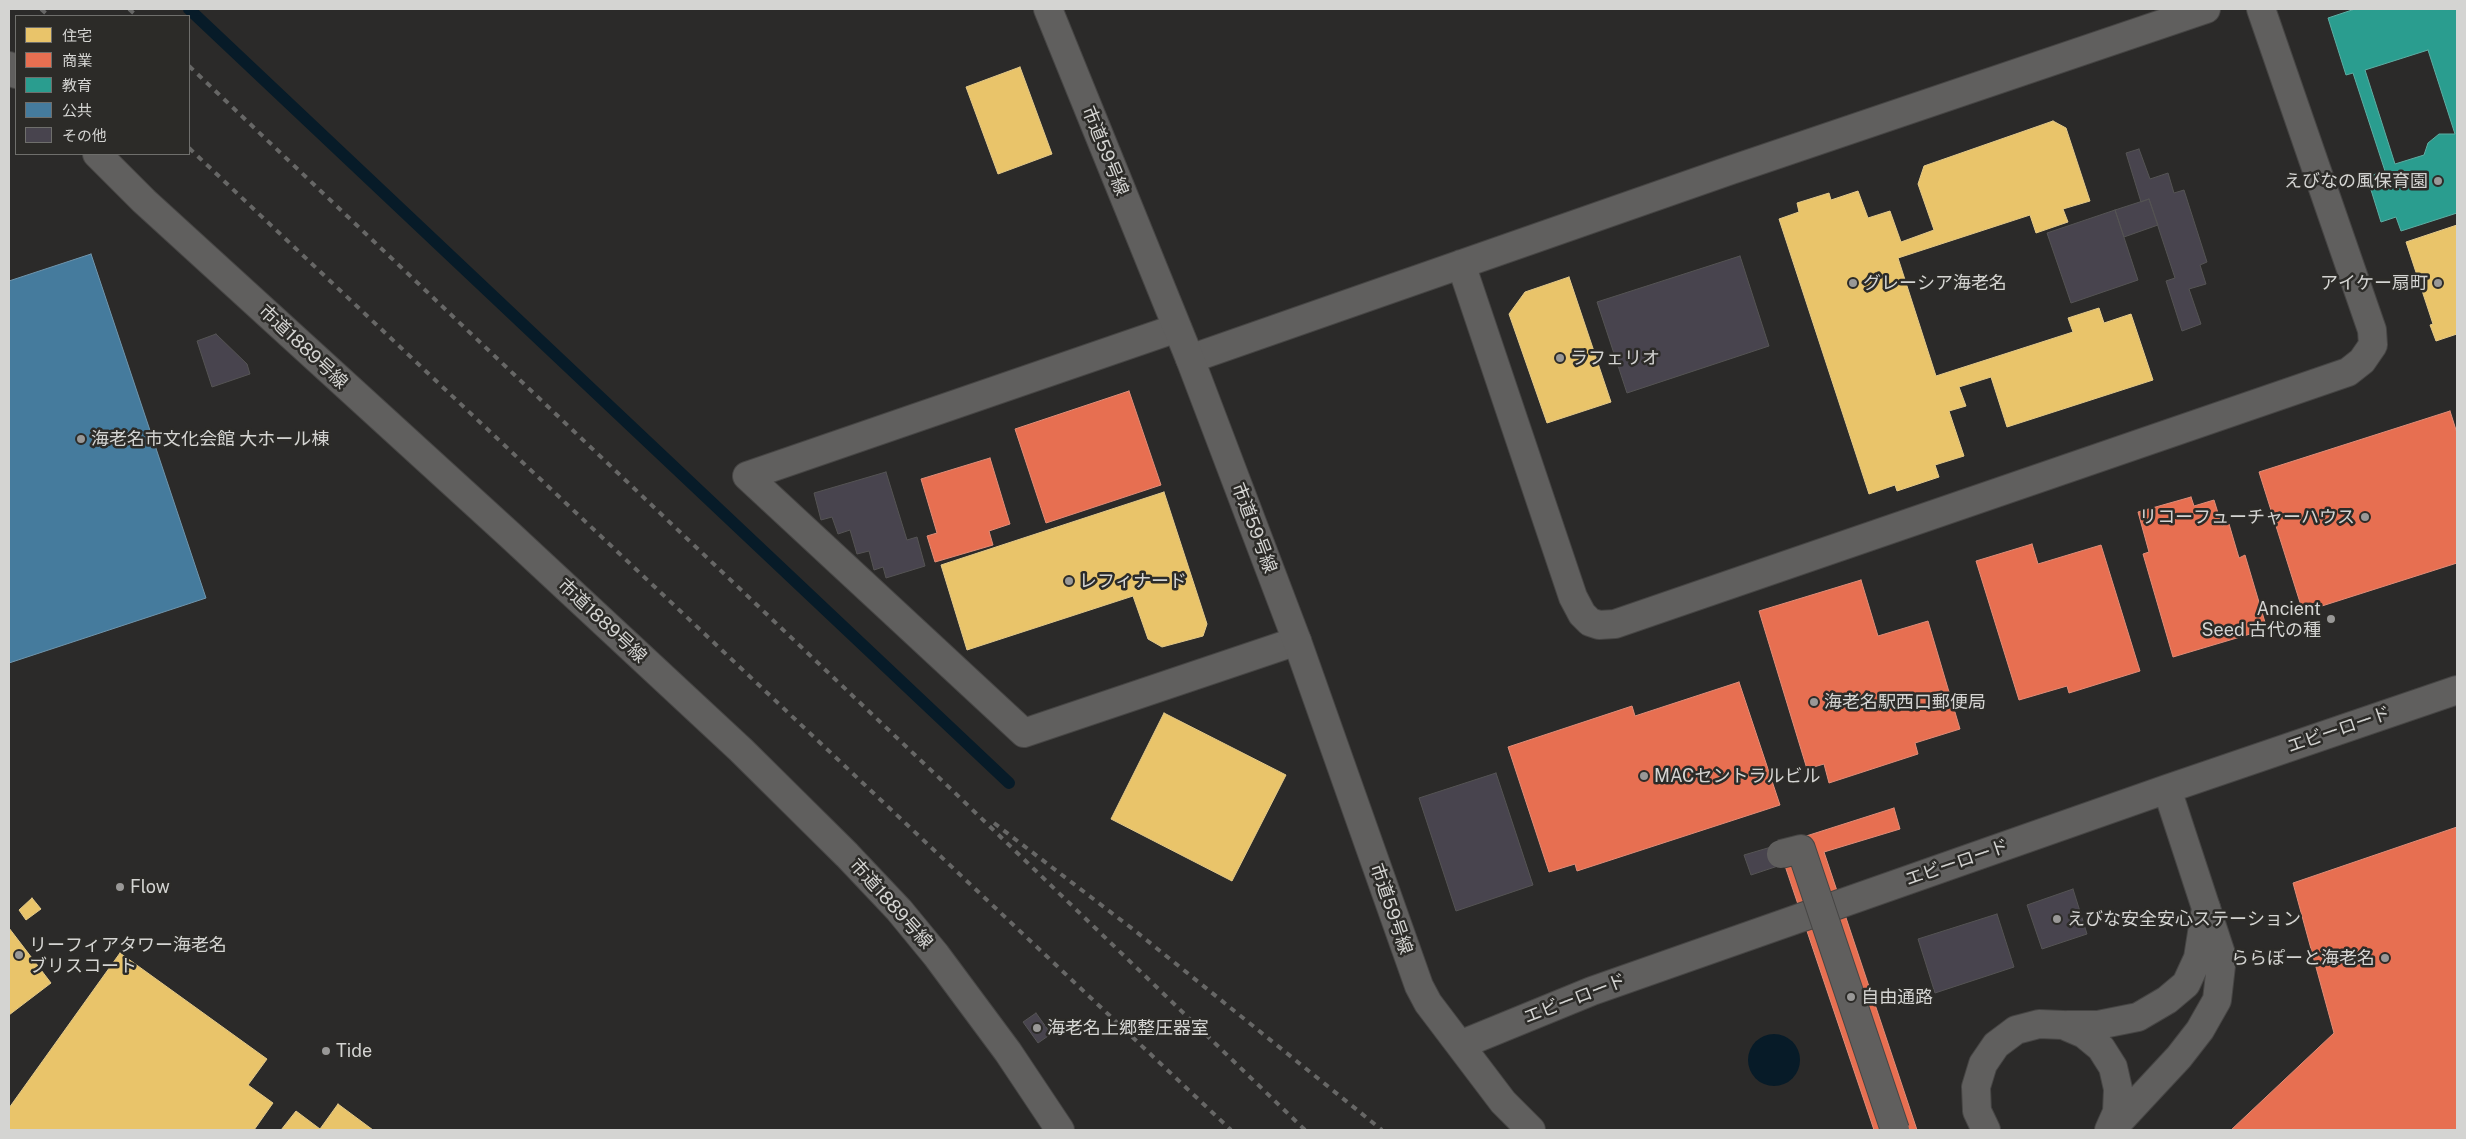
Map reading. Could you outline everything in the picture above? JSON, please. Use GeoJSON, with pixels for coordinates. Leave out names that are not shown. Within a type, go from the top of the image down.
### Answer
{"type":"FeatureCollection","features":[{"type":"Feature","properties":{"kind":"street","name":"市道59号線"},"geometry":{"type":"LineString","coordinates":[[1048,9],[1190,358],[1297,641],[1415,977],[1428,1003],[1503,1102],[1531,1130]]}},
{"type":"Feature","properties":{"kind":"street"},"geometry":{"type":"LineString","coordinates":[[1190,358],[1741,167],[2206,9]]}},
{"type":"Feature","properties":{"kind":"street"},"geometry":{"type":"LineString","coordinates":[[1461,264],[1573,597],[1582,614],[1590,622],[1599,625],[1616,624],[2348,372],[2362,361],[2373,345],[2372,330],[2261,9]]}},
{"type":"Feature","properties":{"kind":"street","name":"市道1889号線"},"geometry":{"type":"LineString","coordinates":[[97,155],[144,201],[512,536],[741,750],[847,855],[899,910],[936,955],[1008,1052],[1060,1130]]}},
{"type":"Feature","properties":{"kind":"street"},"geometry":{"type":"LineString","coordinates":[[1177,328],[747,476],[1024,733],[1297,641]]}},
{"type":"Feature","properties":{"kind":"street","name":"エビーロード"},"geometry":{"type":"LineString","coordinates":[[1460,1045],[1592,991],[2167,789],[2457,690]]}},
{"type":"Feature","properties":{"kind":"street"},"geometry":{"type":"LineString","coordinates":[[2110,1130],[2179,1057],[2200,1030],[2217,1000],[2222,957],[2167,789]]}},
{"type":"Feature","properties":{"kind":"street"},"geometry":{"type":"LineString","coordinates":[[1781,854],[1801,849],[1896,1130]]}},
{"type":"Feature","properties":{"kind":"street"},"geometry":{"type":"LineString","coordinates":[[1986,1130],[1977,1111],[1976,1087],[1983,1064],[1996,1045],[2016,1030],[2039,1024],[2098,1025],[2138,1017],[2167,1000],[2186,984],[2198,958],[2206,908]]}},
{"type":"Feature","properties":{"kind":"street"},"geometry":{"type":"LineString","coordinates":[[2063,1025],[2084,1034],[2101,1048],[2113,1067],[2118,1089],[2117,1112],[2110,1130]]}},
{"type":"Feature","properties":{"kind":"water"},"geometry":{"type":"Polygon","coordinates":[[[1774,1034],[1784,1036],[1792,1042],[1798,1050],[1800,1060],[1798,1070],[1792,1078],[1784,1084],[1774,1086],[1764,1084],[1756,1078],[1750,1070],[1748,1060],[1750,1050],[1756,1042],[1764,1036],[1774,1034]]]}},
{"type":"Feature","properties":{"kind":"building: 住宅"},"geometry":{"type":"Polygon","coordinates":[[[1020,67],[1052,154],[998,174],[966,87],[1020,67]]]}},
{"type":"Feature","properties":{"kind":"building: 住宅","name":"グレーシア海老名"},"geometry":{"type":"Polygon","coordinates":[[[2053,121],[2066,128],[2090,201],[2063,209],[2068,222],[2036,233],[2030,215],[1898,258],[1936,376],[2073,332],[2068,318],[2099,308],[2104,323],[2131,314],[2153,380],[2007,427],[1991,377],[1959,387],[1966,406],[1949,411],[1964,456],[1935,465],[1939,477],[1897,491],[1895,485],[1869,494],[1779,219],[1799,212],[1797,203],[1829,193],[1831,200],[1858,191],[1868,218],[1890,211],[1901,242],[1934,230],[1918,184],[1924,166],[2053,121]]]}},
{"type":"Feature","properties":{"kind":"building: 住宅","name":"アイケー扇町"},"geometry":{"type":"Polygon","coordinates":[[[2457,225],[2457,334],[2436,341],[2430,325],[2433,324],[2406,242],[2457,225]]]}},
{"type":"Feature","properties":{"kind":"building: 住宅","name":"ラフェリオ"},"geometry":{"type":"Polygon","coordinates":[[[1569,277],[1611,402],[1547,423],[1509,314],[1525,292],[1569,277]]]}},
{"type":"Feature","properties":{"kind":"building: 住宅","name":"レフィナード"},"geometry":{"type":"Polygon","coordinates":[[[1164,492],[1207,624],[1203,636],[1162,647],[1148,639],[1133,596],[967,650],[941,565],[1164,492]]]}},
{"type":"Feature","properties":{"kind":"building: 住宅"},"geometry":{"type":"Polygon","coordinates":[[[1164,713],[1286,775],[1232,881],[1111,819],[1164,713]]]}},
{"type":"Feature","properties":{"kind":"building: 住宅"},"geometry":{"type":"Polygon","coordinates":[[[32,898],[41,909],[26,920],[19,910],[32,898]]]}},
{"type":"Feature","properties":{"kind":"building: 住宅","name":"リーフィアタワー海老名 ブリスコート"},"geometry":{"type":"Polygon","coordinates":[[[9,928],[51,983],[9,1015],[9,928]]]}},
{"type":"Feature","properties":{"kind":"building: 住宅"},"geometry":{"type":"Polygon","coordinates":[[[120,953],[267,1059],[248,1085],[273,1103],[254,1130],[9,1130],[9,1108],[120,953]]]}},
{"type":"Feature","properties":{"kind":"building: 住宅"},"geometry":{"type":"Polygon","coordinates":[[[338,1104],[373,1130],[281,1130],[296,1111],[320,1129],[338,1104]]]}},
{"type":"Feature","properties":{"kind":"building: 商業"},"geometry":{"type":"Polygon","coordinates":[[[1129,391],[1161,485],[1046,523],[1015,429],[1129,391]]]}},
{"type":"Feature","properties":{"kind":"building: 商業","name":"リコーフューチャーハウス"},"geometry":{"type":"Polygon","coordinates":[[[2450,411],[2457,433],[2457,563],[2303,612],[2259,472],[2450,411]]]}},
{"type":"Feature","properties":{"kind":"building: 商業"},"geometry":{"type":"Polygon","coordinates":[[[990,458],[1010,524],[989,531],[993,545],[935,562],[927,536],[937,533],[921,479],[990,458]]]}},
{"type":"Feature","properties":{"kind":"building: 商業"},"geometry":{"type":"Polygon","coordinates":[[[2191,497],[2194,506],[2214,500],[2222,526],[2229,524],[2239,558],[2245,555],[2267,629],[2173,657],[2143,554],[2149,552],[2138,512],[2191,497]]]}},
{"type":"Feature","properties":{"kind":"building: 商業"},"geometry":{"type":"Polygon","coordinates":[[[2032,544],[2038,564],[2101,545],[2140,671],[2069,693],[2067,686],[2019,700],[1976,561],[2032,544]]]}},
{"type":"Feature","properties":{"kind":"building: 商業"},"geometry":{"type":"Polygon","coordinates":[[[1861,580],[1878,636],[1928,621],[1960,729],[1915,743],[1918,754],[1829,783],[1824,764],[1807,769],[1759,611],[1861,580]]]}},
{"type":"Feature","properties":{"kind":"building: 商業","name":"MACセントラルビル"},"geometry":{"type":"Polygon","coordinates":[[[1739,682],[1780,805],[1577,871],[1575,864],[1549,872],[1508,747],[1632,706],[1635,716],[1739,682]]]}},
{"type":"Feature","properties":{"kind":"building: 商業","name":"自由通路"},"geometry":{"type":"Polygon","coordinates":[[[1894,808],[1900,829],[1824,852],[1917,1130],[1874,1130],[1778,845],[1894,808]]]}},
{"type":"Feature","properties":{"kind":"building: 商業","name":"ららぽーと海老名"},"geometry":{"type":"Polygon","coordinates":[[[2457,827],[2457,1130],[2231,1130],[2334,1033],[2293,883],[2457,827]]]}},
{"type":"Feature","properties":{"kind":"building: 教育"},"geometry":{"type":"Polygon","coordinates":[[[2355,9],[2457,9],[2457,213],[2401,231],[2396,217],[2381,222],[2367,177],[2385,171],[2353,73],[2346,75],[2328,18],[2355,9]],[[2428,50],[2365,70],[2395,164],[2424,155],[2428,143],[2439,134],[2455,134],[2428,50]]]}},
{"type":"Feature","properties":{"kind":"building: 公共","name":"海老名市文化会館 大ホール棟"},"geometry":{"type":"Polygon","coordinates":[[[91,254],[206,598],[9,663],[9,281],[91,254]]]}},
{"type":"Feature","properties":{"kind":"building: その他"},"geometry":{"type":"Polygon","coordinates":[[[2139,149],[2150,179],[2168,173],[2174,193],[2184,190],[2207,262],[2200,265],[2206,284],[2189,289],[2201,324],[2182,331],[2166,281],[2175,278],[2149,199],[2141,202],[2126,153],[2139,149]]]}},
{"type":"Feature","properties":{"kind":"building: その他"},"geometry":{"type":"Polygon","coordinates":[[[2149,199],[2158,225],[2124,237],[2115,210],[2149,199]]]}},
{"type":"Feature","properties":{"kind":"building: その他"},"geometry":{"type":"Polygon","coordinates":[[[2115,210],[2138,280],[2071,303],[2047,233],[2115,210]]]}},
{"type":"Feature","properties":{"kind":"building: その他"},"geometry":{"type":"Polygon","coordinates":[[[1740,256],[1769,346],[1627,393],[1597,302],[1740,256]]]}},
{"type":"Feature","properties":{"kind":"building: その他"},"geometry":{"type":"Polygon","coordinates":[[[216,334],[247,364],[250,374],[212,387],[197,341],[216,334]]]}},
{"type":"Feature","properties":{"kind":"building: その他"},"geometry":{"type":"Polygon","coordinates":[[[886,472],[907,540],[917,537],[925,566],[886,578],[883,567],[874,570],[869,551],[857,554],[850,530],[838,534],[832,517],[821,520],[814,493],[886,472]]]}},
{"type":"Feature","properties":{"kind":"building: その他"},"geometry":{"type":"Polygon","coordinates":[[[1496,773],[1533,885],[1456,911],[1419,798],[1496,773]]]}},
{"type":"Feature","properties":{"kind":"building: その他"},"geometry":{"type":"Polygon","coordinates":[[[1778,845],[1784,864],[1751,875],[1744,855],[1778,845]]]}},
{"type":"Feature","properties":{"kind":"building: その他","name":"えびな安全安心ステーション"},"geometry":{"type":"Polygon","coordinates":[[[2073,889],[2087,934],[2042,949],[2027,905],[2073,889]]]}},
{"type":"Feature","properties":{"kind":"building: その他"},"geometry":{"type":"Polygon","coordinates":[[[1997,914],[2014,967],[1935,993],[1918,939],[1997,914]]]}},
{"type":"Feature","properties":{"kind":"building: その他","name":"海老名上郷整圧器室"},"geometry":{"type":"Polygon","coordinates":[[[1036,1013],[1051,1034],[1038,1043],[1023,1022],[1036,1013]]]}},
{"type":"Feature","properties":{"kind":"waterway"},"geometry":{"type":"LineString","coordinates":[[189,9],[1009,783]]}},
{"type":"Feature","properties":{"kind":"railway"},"geometry":{"type":"LineString","coordinates":[[41,9],[48,15]]}},
{"type":"Feature","properties":{"kind":"railway"},"geometry":{"type":"LineString","coordinates":[[129,9],[136,15]]}},
{"type":"Feature","properties":{"kind":"railway"},"geometry":{"type":"LineString","coordinates":[[190,67],[954,792],[1305,1130]]}},
{"type":"Feature","properties":{"kind":"railway"},"geometry":{"type":"LineString","coordinates":[[190,149],[1231,1130]]}},
{"type":"Feature","properties":{"kind":"railway"},"geometry":{"type":"LineString","coordinates":[[994,823],[1134,930],[1382,1130]]}},
{"type":"Feature","properties":{"kind":"place","name":"えびなの風保育園"},"geometry":{"type":"Point","coordinates":[2438,181]}},
{"type":"Feature","properties":{"kind":"place","name":"グレーシア海老名"},"geometry":{"type":"Point","coordinates":[1853,283]}},
{"type":"Feature","properties":{"kind":"place","name":"アイケー扇町"},"geometry":{"type":"Point","coordinates":[2438,283]}},
{"type":"Feature","properties":{"kind":"place","name":"ラフェリオ"},"geometry":{"type":"Point","coordinates":[1560,358]}},
{"type":"Feature","properties":{"kind":"place","name":"海老名市文化会館 大ホール棟"},"geometry":{"type":"Point","coordinates":[81,439]}},
{"type":"Feature","properties":{"kind":"place","name":"リコーフューチャーハウス"},"geometry":{"type":"Point","coordinates":[2365,517]}},
{"type":"Feature","properties":{"kind":"place","name":"レフィナード"},"geometry":{"type":"Point","coordinates":[1069,581]}},
{"type":"Feature","properties":{"kind":"place","name":"Ancient Seed 古代の種"},"geometry":{"type":"Point","coordinates":[2331,619]}},
{"type":"Feature","properties":{"kind":"place","name":"海老名駅西口郵便局"},"geometry":{"type":"Point","coordinates":[1814,702]}},
{"type":"Feature","properties":{"kind":"place","name":"MACセントラルビル"},"geometry":{"type":"Point","coordinates":[1644,776]}},
{"type":"Feature","properties":{"kind":"place","name":"Flow"},"geometry":{"type":"Point","coordinates":[120,887]}},
{"type":"Feature","properties":{"kind":"place","name":"えびな安全安心ステーション"},"geometry":{"type":"Point","coordinates":[2057,919]}},
{"type":"Feature","properties":{"kind":"place","name":"リーフィアタワー海老名 ブリスコート"},"geometry":{"type":"Point","coordinates":[19,955]}},
{"type":"Feature","properties":{"kind":"place","name":"ららぽーと海老名"},"geometry":{"type":"Point","coordinates":[2385,958]}},
{"type":"Feature","properties":{"kind":"place","name":"自由通路"},"geometry":{"type":"Point","coordinates":[1851,997]}},
{"type":"Feature","properties":{"kind":"place","name":"海老名上郷整圧器室"},"geometry":{"type":"Point","coordinates":[1037,1028]}},
{"type":"Feature","properties":{"kind":"place","name":"Tide"},"geometry":{"type":"Point","coordinates":[326,1051]}}]}
